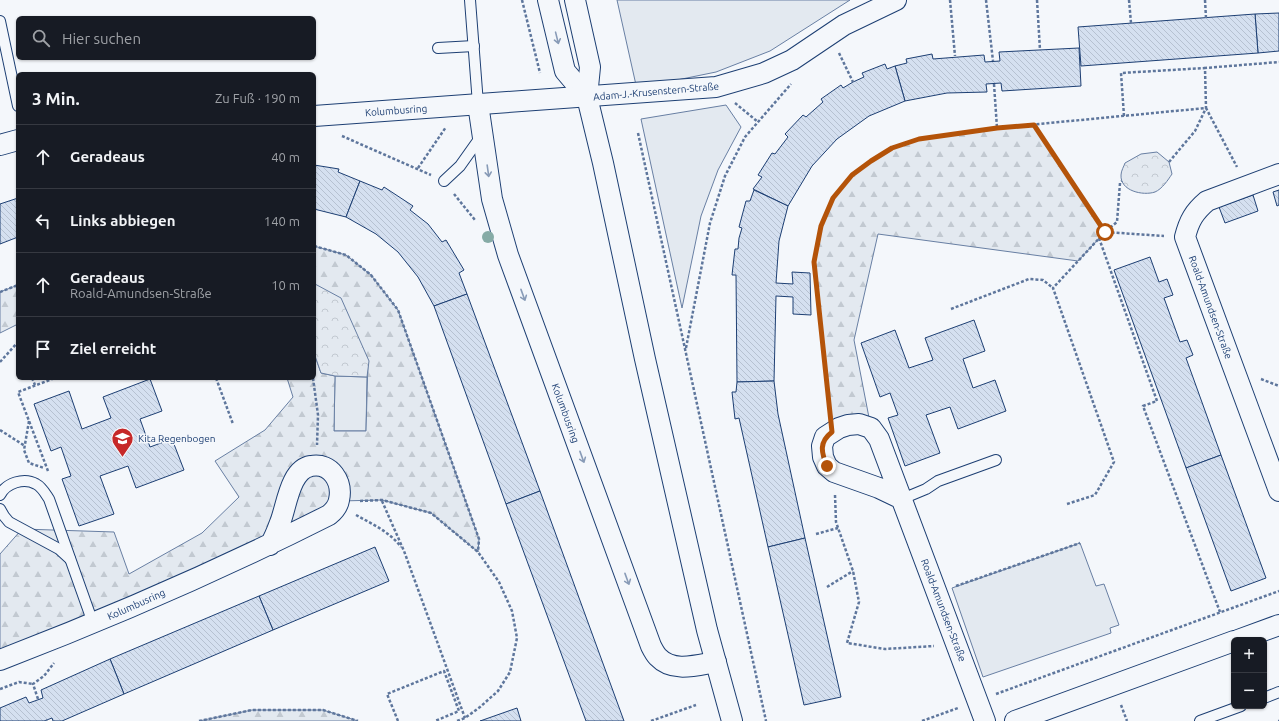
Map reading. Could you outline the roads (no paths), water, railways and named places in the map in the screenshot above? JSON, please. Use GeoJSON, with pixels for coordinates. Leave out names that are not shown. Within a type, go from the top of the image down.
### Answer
{"type":"FeatureCollection","features":[{"type":"Feature","properties":{"kind":"street"},"geometry":{"type":"LineString","coordinates":[[548,0],[566,71],[587,97]]}},
{"type":"Feature","properties":{"kind":"street"},"geometry":{"type":"LineString","coordinates":[[575,0],[590,67],[587,97],[707,630],[732,721]]}},
{"type":"Feature","properties":{"kind":"street","name":"Adam-J.-Krusenstern-Straße"},"geometry":{"type":"LineString","coordinates":[[587,97],[716,87],[764,73],[792,60],[851,21],[896,0]]}},
{"type":"Feature","properties":{"kind":"street","name":"Kolumbusring"},"geometry":{"type":"LineString","coordinates":[[316,116],[587,97]]}},
{"type":"Feature","properties":{"kind":"street","name":"Kolumbusring"},"geometry":{"type":"LineString","coordinates":[[478,104],[492,199],[508,255],[651,646],[658,658],[671,666],[686,667],[716,662]]}},
{"type":"Feature","properties":{"kind":"street"},"geometry":{"type":"LineString","coordinates":[[0,145],[16,141]]}},
{"type":"Feature","properties":{"kind":"street","name":"Roald-Amundsen-Straße"},"geometry":{"type":"LineString","coordinates":[[1279,174],[1207,201],[1199,208],[1188,223],[1185,237],[1279,491]]}},
{"type":"Feature","properties":{"kind":"street","name":"Roald-Amundsen-Straße"},"geometry":{"type":"LineString","coordinates":[[902,499],[879,488],[834,472],[827,466],[823,457],[822,446],[825,437],[848,425],[859,424],[871,428],[880,439],[985,721]]}},
{"type":"Feature","properties":{"kind":"street","name":"Kolumbusring"},"geometry":{"type":"LineString","coordinates":[[0,660],[70,633],[270,545],[330,515],[336,509],[339,501],[339,486],[333,473],[322,466],[312,466],[302,470],[295,479],[280,523],[270,545]]}},
{"type":"Feature","properties":{"kind":"street"},"geometry":{"type":"LineString","coordinates":[[1246,637],[1279,625]]}},
{"type":"Feature","properties":{"kind":"street"},"geometry":{"type":"LineString","coordinates":[[1015,721],[1231,642]]}},
{"type":"Feature","properties":{"kind":"lane"},"geometry":{"type":"LineString","coordinates":[[470,0],[478,104]]}},
{"type":"Feature","properties":{"kind":"lane"},"geometry":{"type":"LineString","coordinates":[[0,21],[16,97]]}},
{"type":"Feature","properties":{"kind":"lane"},"geometry":{"type":"LineString","coordinates":[[438,48],[474,46]]}},
{"type":"Feature","properties":{"kind":"lane"},"geometry":{"type":"LineString","coordinates":[[444,182],[460,166],[482,134]]}},
{"type":"Feature","properties":{"kind":"lane"},"geometry":{"type":"LineString","coordinates":[[902,499],[926,489],[938,481],[996,460]]}},
{"type":"Feature","properties":{"kind":"lane"},"geometry":{"type":"LineString","coordinates":[[0,495],[8,485],[18,482],[29,482],[39,486],[49,499],[93,622]]}},
{"type":"Feature","properties":{"kind":"lane"},"geometry":{"type":"LineString","coordinates":[[0,509],[10,522],[59,550],[71,560]]}},
{"type":"Feature","properties":{"kind":"lane"},"geometry":{"type":"LineString","coordinates":[[1267,697],[1279,692]]}},
{"type":"Feature","properties":{"kind":"lane"},"geometry":{"type":"LineString","coordinates":[[1200,721],[1233,709]]}},
{"type":"Feature","properties":{"kind":"place","name":"Kita Regenbogen"},"geometry":{"type":"Point","coordinates":[122,458]}}]}
